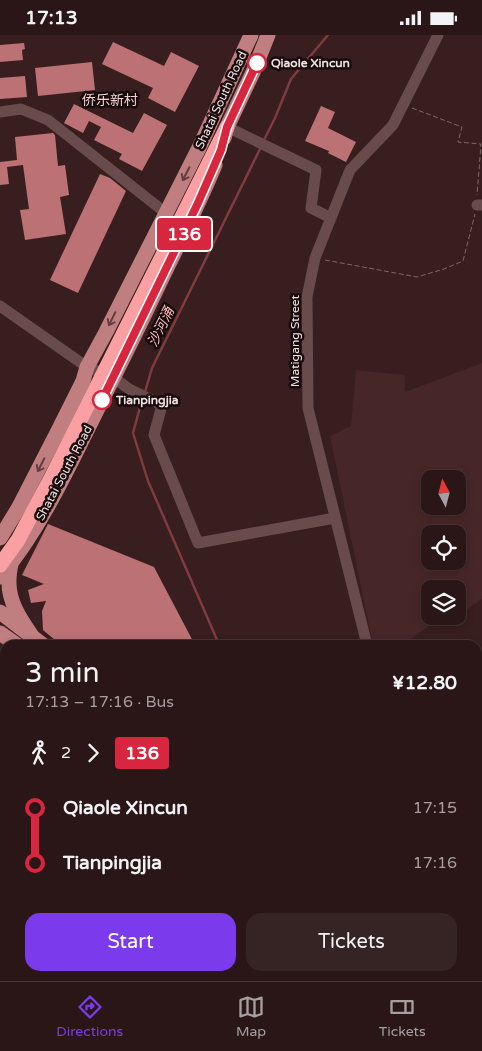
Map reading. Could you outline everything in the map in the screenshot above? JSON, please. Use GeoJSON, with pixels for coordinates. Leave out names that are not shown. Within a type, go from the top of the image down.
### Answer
{"type":"FeatureCollection","features":[{"type":"Feature","properties":{"kind":"highway"},"geometry":{"type":"LineString","coordinates":[[5,565],[48,484],[227,127]]}},
{"type":"Feature","properties":{"kind":"main road","name":"Shatai South Road"},"geometry":{"type":"LineString","coordinates":[[0,538],[37,474],[83,381],[87,367],[188,171],[251,35]]}},
{"type":"Feature","properties":{"kind":"main road","name":"Shatai South Road"},"geometry":{"type":"LineString","coordinates":[[0,577],[5,565],[34,531],[114,377],[198,203],[221,150],[227,127],[268,35]]}},
{"type":"Feature","properties":{"kind":"main road"},"geometry":{"type":"LineString","coordinates":[[5,565],[10,595],[17,614],[36,640]]}},
{"type":"Feature","properties":{"kind":"main road"},"geometry":{"type":"LineString","coordinates":[[0,612],[36,640]]}},
{"type":"Feature","properties":{"kind":"street","name":"Matigang Street"},"geometry":{"type":"LineString","coordinates":[[366,640],[308,408],[307,297],[315,258],[350,171],[393,125],[438,35]]}},
{"type":"Feature","properties":{"kind":"street"},"geometry":{"type":"LineString","coordinates":[[0,111],[21,109],[48,120],[162,210]]}},
{"type":"Feature","properties":{"kind":"street"},"geometry":{"type":"LineString","coordinates":[[227,127],[316,170],[310,208],[331,218]]}},
{"type":"Feature","properties":{"kind":"street"},"geometry":{"type":"LineString","coordinates":[[0,306],[87,367],[114,377],[129,389],[162,405],[154,435],[198,543],[335,518]]}},
{"type":"Feature","properties":{"kind":"path"},"geometry":{"type":"LineString","coordinates":[[315,258],[417,277],[463,261],[479,205],[480,144],[458,142],[462,127],[404,105]]}},
{"type":"Feature","properties":{"kind":"shaded area"},"geometry":{"type":"Polygon","coordinates":[[[482,363],[482,599],[466,609],[466,580],[421,580],[421,625],[430,625],[409,640],[372,640],[330,436],[351,426],[356,370],[405,375],[405,392],[482,363]]]}},
{"type":"Feature","properties":{"kind":"building"},"geometry":{"type":"Polygon","coordinates":[[[113,42],[164,66],[171,52],[199,66],[175,112],[148,98],[153,88],[102,64],[113,42]]]}},
{"type":"Feature","properties":{"kind":"building"},"geometry":{"type":"Polygon","coordinates":[[[24,43],[25,49],[22,50],[23,60],[0,62],[0,45],[24,43]]]}},
{"type":"Feature","properties":{"kind":"building"},"geometry":{"type":"Polygon","coordinates":[[[92,62],[95,90],[38,96],[35,68],[92,62]]]}},
{"type":"Feature","properties":{"kind":"building"},"geometry":{"type":"Polygon","coordinates":[[[25,76],[27,97],[0,99],[0,78],[25,76]]]}},
{"type":"Feature","properties":{"kind":"building"},"geometry":{"type":"Polygon","coordinates":[[[74,104],[133,133],[144,113],[167,125],[142,171],[119,159],[122,154],[94,140],[101,127],[89,121],[83,133],[64,123],[74,104]]]}},
{"type":"Feature","properties":{"kind":"building"},"geometry":{"type":"Polygon","coordinates":[[[321,106],[335,112],[328,128],[356,142],[346,162],[328,153],[329,151],[305,141],[321,106]]]}},
{"type":"Feature","properties":{"kind":"building"},"geometry":{"type":"Polygon","coordinates":[[[53,133],[55,135],[58,166],[65,165],[69,195],[60,197],[66,234],[25,240],[20,210],[29,209],[23,165],[7,167],[9,184],[0,185],[0,162],[17,160],[15,137],[53,133]]]}},
{"type":"Feature","properties":{"kind":"building"},"geometry":{"type":"Polygon","coordinates":[[[100,174],[110,178],[126,191],[78,293],[50,280],[100,174]]]}},
{"type":"Feature","properties":{"kind":"building"},"geometry":{"type":"Polygon","coordinates":[[[48,524],[154,567],[192,640],[55,640],[43,630],[42,611],[46,601],[31,603],[28,590],[44,584],[22,575],[48,524]]]}},
{"type":"Feature","properties":{"kind":"waterway","name":"沙河涌"},"geometry":{"type":"LineString","coordinates":[[263,142],[291,79],[328,35]]}},
{"type":"Feature","properties":{"kind":"waterway","name":"沙河涌"},"geometry":{"type":"LineString","coordinates":[[145,392],[152,368],[261,147]]}},
{"type":"Feature","properties":{"kind":"waterway","name":"沙河涌"},"geometry":{"type":"LineString","coordinates":[[142,400],[133,433],[148,481],[217,640]]}},
{"type":"Feature","properties":{"kind":"bus line","name":"136"},"geometry":{"type":"LineString","coordinates":[[102,400],[208,183],[221,150],[227,127],[257,63]]}},
{"type":"Feature","properties":{"kind":"place","name":"Qiaole Xincun"},"geometry":{"type":"Point","coordinates":[257,63]}},
{"type":"Feature","properties":{"kind":"place","name":"Tianpingjia"},"geometry":{"type":"Point","coordinates":[102,400]}},
{"type":"Feature","properties":{"kind":"district","name":"侨乐新村"},"geometry":{"type":"Point","coordinates":[110,100]}}]}
